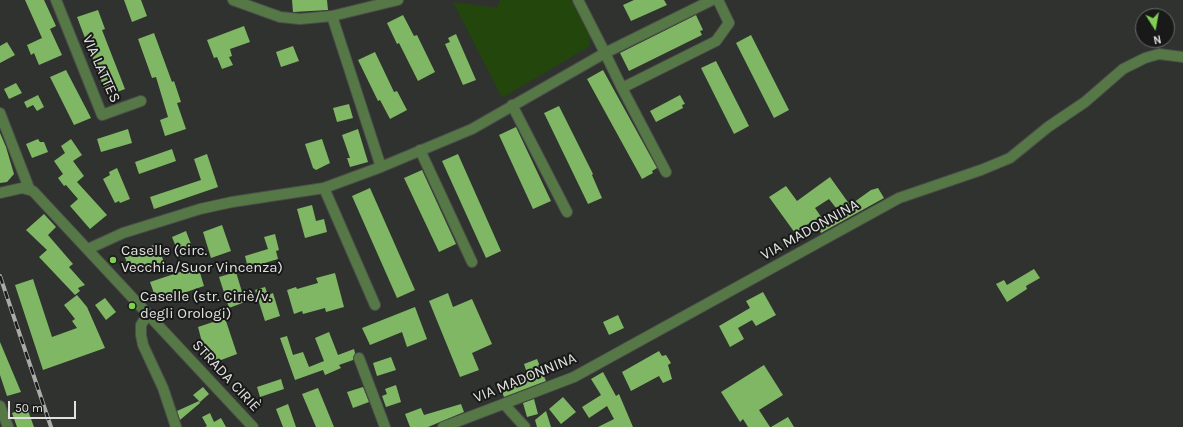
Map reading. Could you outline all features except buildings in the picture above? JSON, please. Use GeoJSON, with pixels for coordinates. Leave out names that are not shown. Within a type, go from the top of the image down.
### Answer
{"type":"FeatureCollection","features":[{"type":"Feature","properties":{"kind":"street","name":"VIA LATTES"},"geometry":{"type":"LineString","coordinates":[[56,0],[102,114],[141,101]]}},
{"type":"Feature","properties":{"kind":"street"},"geometry":{"type":"LineString","coordinates":[[233,0],[280,17],[300,19],[332,16],[398,0]]}},
{"type":"Feature","properties":{"kind":"street"},"geometry":{"type":"LineString","coordinates":[[578,0],[666,172]]}},
{"type":"Feature","properties":{"kind":"street"},"geometry":{"type":"LineString","coordinates":[[88,249],[123,233],[200,209],[232,202],[324,188],[381,167],[472,129],[605,53],[712,0]]}},
{"type":"Feature","properties":{"kind":"street"},"geometry":{"type":"LineString","coordinates":[[622,88],[716,41],[729,23],[718,0]]}},
{"type":"Feature","properties":{"kind":"street"},"geometry":{"type":"LineString","coordinates":[[332,16],[381,167]]}},
{"type":"Feature","properties":{"kind":"street","name":"VIA MADONNINA"},"geometry":{"type":"LineString","coordinates":[[443,427],[574,377],[899,198],[981,170],[1010,158],[1048,127],[1085,102],[1123,69],[1145,58],[1159,54],[1183,57]]}},
{"type":"Feature","properties":{"kind":"street"},"geometry":{"type":"LineString","coordinates":[[512,105],[567,212]]}},
{"type":"Feature","properties":{"kind":"street"},"geometry":{"type":"LineString","coordinates":[[0,112],[29,188],[0,193]]}},
{"type":"Feature","properties":{"kind":"street"},"geometry":{"type":"LineString","coordinates":[[420,150],[472,262]]}},
{"type":"Feature","properties":{"kind":"street","name":"STRADA CIRIÈ"},"geometry":{"type":"LineString","coordinates":[[29,188],[88,249],[253,427]]}},
{"type":"Feature","properties":{"kind":"street"},"geometry":{"type":"LineString","coordinates":[[324,188],[375,305]]}},
{"type":"Feature","properties":{"kind":"street"},"geometry":{"type":"LineString","coordinates":[[148,314],[141,325],[143,345],[163,388],[176,427]]}},
{"type":"Feature","properties":{"kind":"street"},"geometry":{"type":"LineString","coordinates":[[359,358],[385,427]]}},
{"type":"Feature","properties":{"kind":"street"},"geometry":{"type":"LineString","coordinates":[[504,404],[525,427]]}},
{"type":"Feature","properties":{"kind":"street"},"geometry":{"type":"LineString","coordinates":[[0,406],[8,427]]}},
{"type":"Feature","properties":{"kind":"green space"},"geometry":{"type":"Polygon","coordinates":[[[500,0],[571,0],[590,36],[590,46],[502,98],[453,2],[497,8],[500,0]]]}},
{"type":"Feature","properties":{"kind":"railway"},"geometry":{"type":"LineString","coordinates":[[0,276],[51,427]]}},
{"type":"Feature","properties":{"kind":"place","name":"Caselle (circ. Vecchia/Suor Vincenza)"},"geometry":{"type":"Point","coordinates":[113,260]}},
{"type":"Feature","properties":{"kind":"place","name":"Caselle (str. Ciriè/v. degli Orologi)"},"geometry":{"type":"Point","coordinates":[132,306]}}]}
